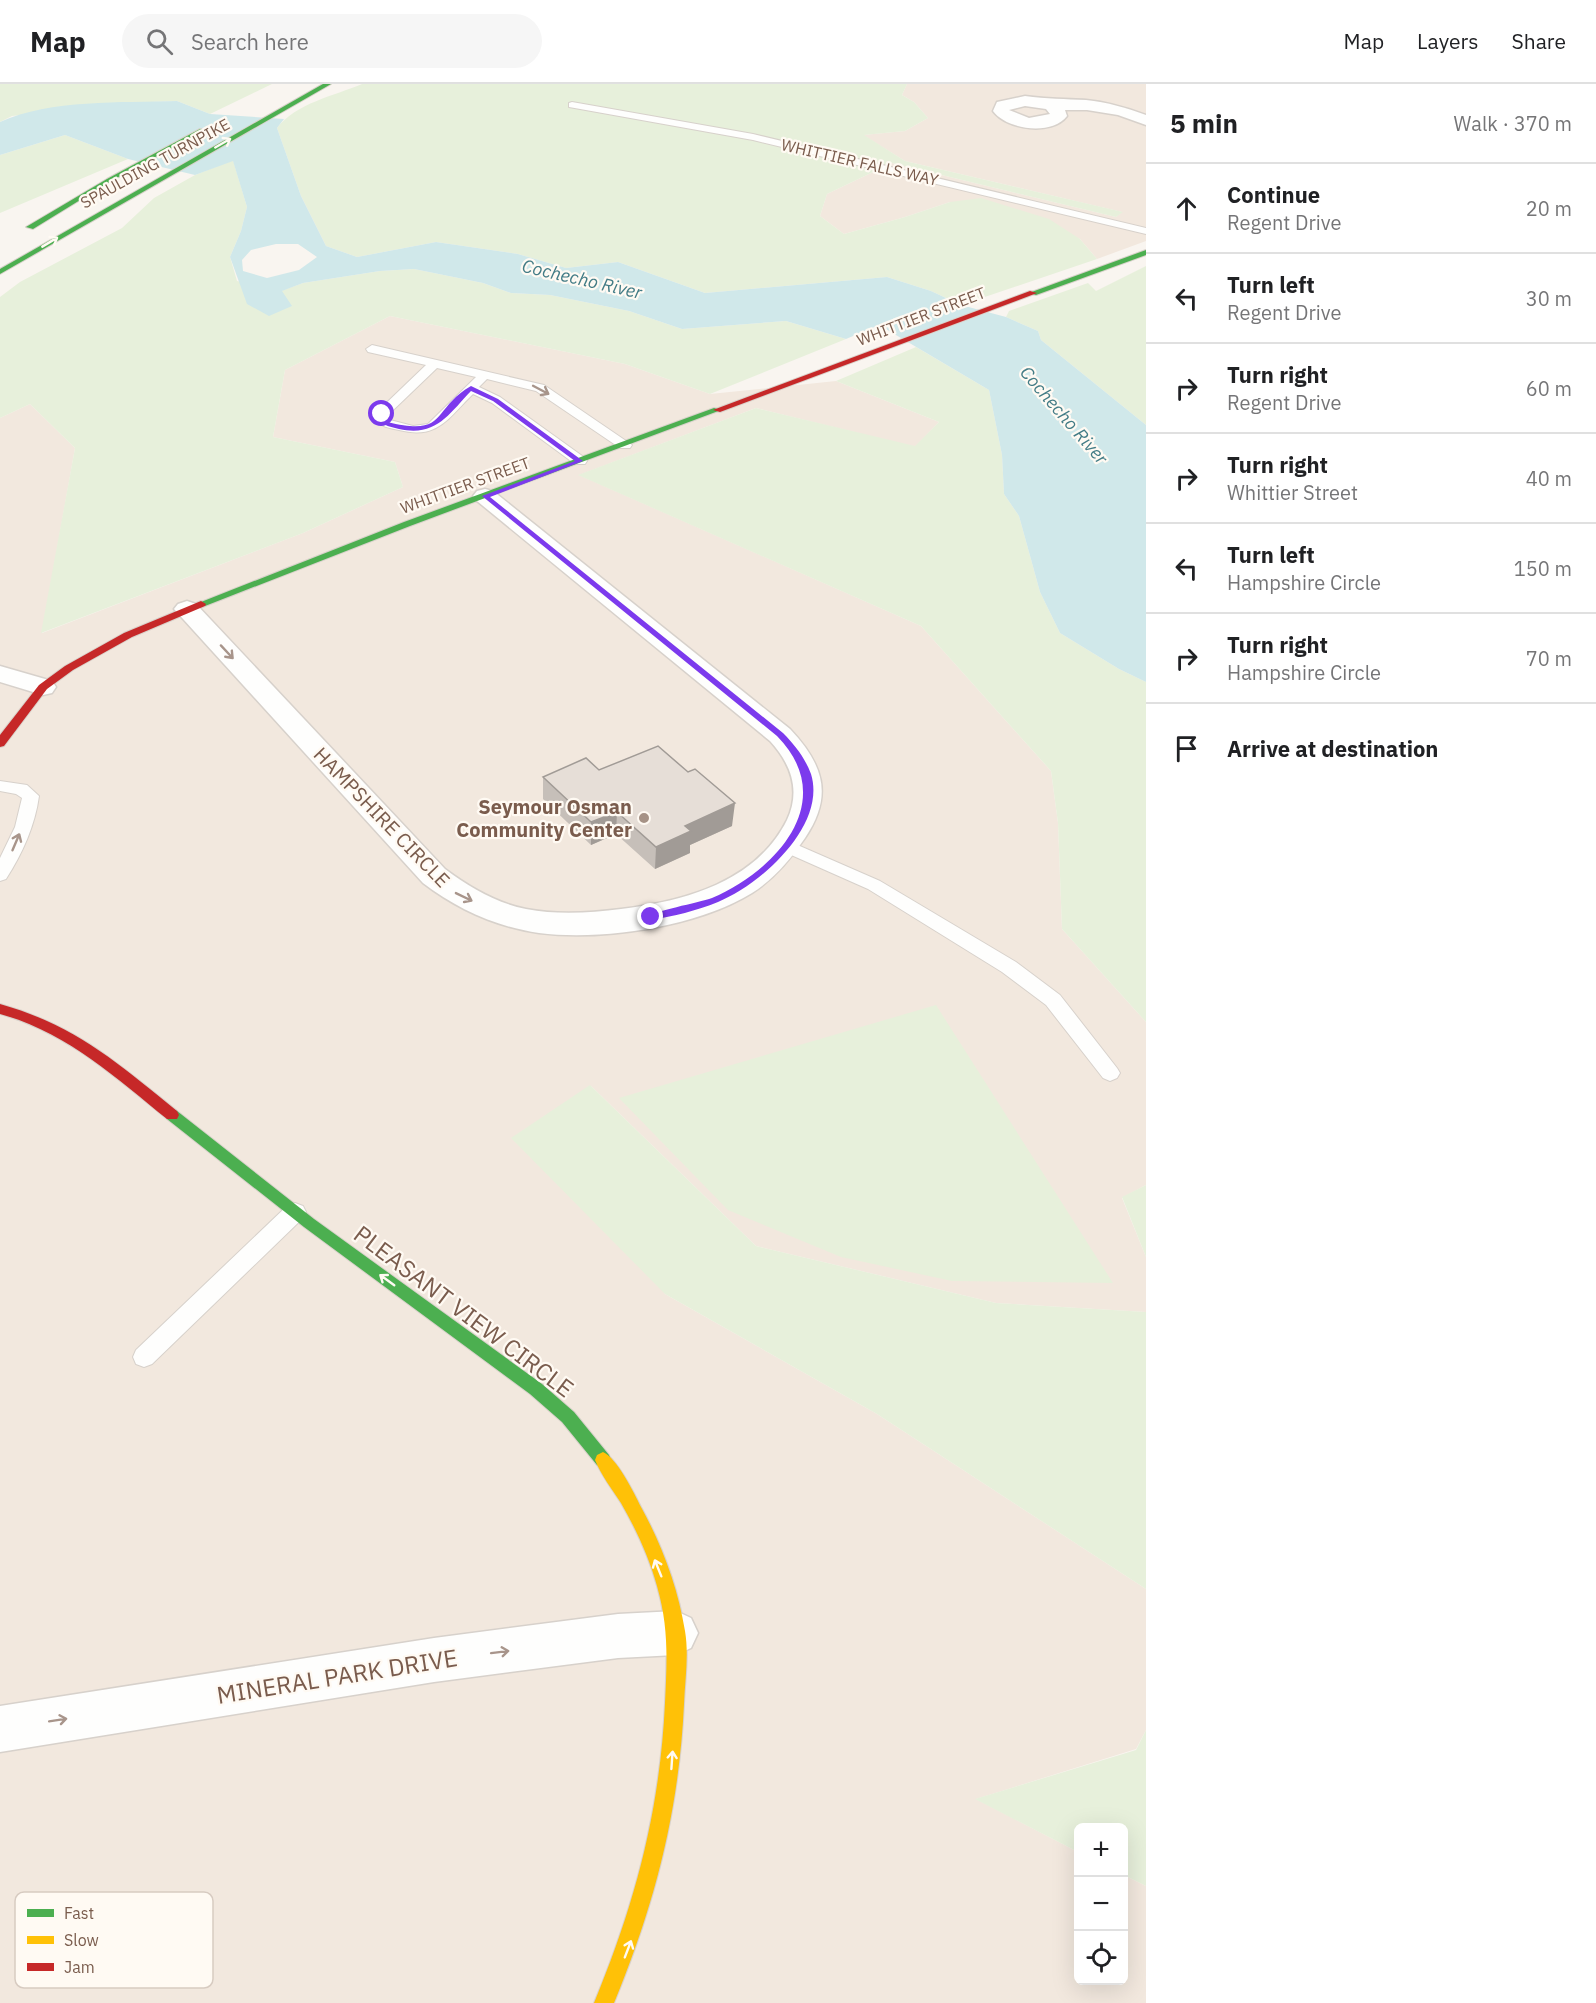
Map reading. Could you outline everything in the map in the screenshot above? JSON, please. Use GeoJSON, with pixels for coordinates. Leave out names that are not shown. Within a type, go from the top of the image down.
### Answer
{"type":"FeatureCollection","features":[{"type":"Feature","properties":{"kind":"main road","name":"SPAULDING TURNPIKE"},"geometry":{"type":"LineString","coordinates":[[0,272],[328,84]]}},
{"type":"Feature","properties":{"kind":"main road","name":"SPAULDING TURNPIKE"},"geometry":{"type":"LineString","coordinates":[[20,233],[135,165],[215,123]]}},
{"type":"Feature","properties":{"kind":"main road","name":"WHITTIER STREET"},"geometry":{"type":"LineString","coordinates":[[0,743],[28,703],[43,687],[94,652],[187,609],[397,527],[1146,252]]}},
{"type":"Feature","properties":{"kind":"main road","name":"PLEASANT VIEW CIRCLE"},"geometry":{"type":"LineString","coordinates":[[0,1009],[23,1013],[47,1023],[76,1040],[295,1212],[532,1385],[567,1417],[596,1449],[620,1485],[661,1573],[676,1633],[674,1736],[670,1793],[659,1852],[643,1910],[604,2003]]}},
{"type":"Feature","properties":{"kind":"street"},"geometry":{"type":"LineString","coordinates":[[1051,105],[1102,107],[1146,120]]}},
{"type":"Feature","properties":{"kind":"street","name":"HAMPSHIRE CIRCLE"},"geometry":{"type":"LineString","coordinates":[[187,609],[434,876],[456,894],[516,918],[551,923],[598,923],[682,911],[715,900],[743,885],[766,867],[786,846],[805,813],[809,795],[807,776],[793,748],[780,735],[485,496]]}},
{"type":"Feature","properties":{"kind":"street"},"geometry":{"type":"LineString","coordinates":[[0,674],[43,687]]}},
{"type":"Feature","properties":{"kind":"street","name":"MINERAL PARK DRIVE"},"geometry":{"type":"LineString","coordinates":[[0,1729],[434,1660],[618,1636],[676,1633]]}},
{"type":"Feature","properties":{"kind":"lane","name":"WHITTIER FALLS WAY"},"geometry":{"type":"LineString","coordinates":[[572,105],[753,137],[1146,231]]}},
{"type":"Feature","properties":{"kind":"lane"},"geometry":{"type":"LineString","coordinates":[[372,349],[540,388],[625,445]]}},
{"type":"Feature","properties":{"kind":"lane"},"geometry":{"type":"LineString","coordinates":[[435,363],[382,414],[381,419],[385,423],[413,430],[432,427],[486,374]]}},
{"type":"Feature","properties":{"kind":"lane"},"geometry":{"type":"LineString","coordinates":[[471,388],[496,400],[580,461]]}},
{"type":"Feature","properties":{"kind":"lane"},"geometry":{"type":"LineString","coordinates":[[0,786],[21,789],[31,796],[30,808],[16,845],[0,875]]}},
{"type":"Feature","properties":{"kind":"lane"},"geometry":{"type":"LineString","coordinates":[[786,846],[874,885],[1009,967],[1053,1000],[1110,1072]]}},
{"type":"Feature","properties":{"kind":"lane"},"geometry":{"type":"LineString","coordinates":[[144,1357],[295,1212]]}},
{"type":"Feature","properties":{"kind":"shaded area"},"geometry":{"type":"Polygon","coordinates":[[[907,84],[1146,84],[1146,241],[1097,259],[1080,239],[950,202],[844,234],[820,216],[827,194],[892,163],[1116,217],[1122,212],[905,161],[863,135],[905,131],[928,118],[914,102],[902,95],[907,84]]]}},
{"type":"Feature","properties":{"kind":"shaded area"},"geometry":{"type":"Polygon","coordinates":[[[390,316],[625,364],[710,394],[836,381],[939,422],[915,447],[756,408],[579,475],[921,626],[1051,771],[1058,823],[1062,929],[1146,1022],[1146,1185],[1122,1198],[1146,1257],[1146,1312],[996,1303],[756,1246],[591,1086],[665,1294],[877,1414],[1146,1589],[1146,1730],[1136,1749],[976,1799],[1074,1850],[1074,1985],[1128,1985],[1128,1877],[1146,1886],[1146,2003],[0,2003],[0,418],[30,404],[75,448],[42,633],[303,533],[403,487],[395,462],[273,437],[285,370],[390,316]]]}},
{"type":"Feature","properties":{"kind":"green space"},"geometry":{"type":"Polygon","coordinates":[[[0,84],[272,84],[210,114],[177,101],[126,103],[12,116],[0,122],[0,84]]]}},
{"type":"Feature","properties":{"kind":"green space"},"geometry":{"type":"Polygon","coordinates":[[[362,84],[907,84],[902,95],[914,102],[928,118],[905,131],[864,135],[905,161],[1123,212],[1116,217],[892,163],[827,194],[820,216],[844,234],[950,202],[981,198],[1049,219],[1080,239],[1097,259],[961,305],[931,291],[887,277],[705,293],[618,262],[566,268],[518,254],[436,242],[357,257],[326,246],[301,196],[277,128],[285,119],[305,106],[362,84]]]}},
{"type":"Feature","properties":{"kind":"green space"},"geometry":{"type":"Polygon","coordinates":[[[65,135],[128,159],[0,213],[0,155],[65,135]]]}},
{"type":"Feature","properties":{"kind":"green space"},"geometry":{"type":"Polygon","coordinates":[[[233,160],[247,207],[241,231],[230,257],[237,281],[281,291],[303,283],[380,271],[414,269],[483,283],[511,293],[550,295],[629,311],[682,329],[786,321],[846,339],[710,394],[625,364],[390,316],[285,370],[273,437],[395,462],[403,487],[303,533],[41,633],[75,448],[30,404],[0,418],[0,297],[20,282],[122,228],[154,198],[195,175],[233,160]]]}},
{"type":"Feature","properties":{"kind":"green space"},"geometry":{"type":"Polygon","coordinates":[[[1146,266],[1146,425],[1041,340],[1038,331],[1006,317],[1009,311],[1088,283],[1096,291],[1146,266]]]}},
{"type":"Feature","properties":{"kind":"green space"},"geometry":{"type":"Polygon","coordinates":[[[916,347],[989,390],[1002,455],[1004,494],[1019,516],[1040,592],[1060,633],[1119,669],[1146,682],[1146,1022],[1062,929],[1058,823],[1051,771],[921,626],[578,475],[756,408],[915,446],[939,422],[836,381],[916,347]]]}},
{"type":"Feature","properties":{"kind":"green space"},"geometry":{"type":"Polygon","coordinates":[[[936,1005],[1113,1283],[952,1281],[841,1257],[728,1210],[619,1098],[936,1005]]]}},
{"type":"Feature","properties":{"kind":"green space"},"geometry":{"type":"Polygon","coordinates":[[[590,1085],[756,1246],[996,1303],[1146,1312],[1146,1589],[877,1414],[665,1294],[511,1138],[590,1085]]]}},
{"type":"Feature","properties":{"kind":"green space"},"geometry":{"type":"Polygon","coordinates":[[[1146,1185],[1146,1257],[1122,1197],[1146,1185]]]}},
{"type":"Feature","properties":{"kind":"green space"},"geometry":{"type":"Polygon","coordinates":[[[1146,1730],[1146,1886],[1128,1877],[1128,1823],[1074,1823],[1074,1850],[975,1799],[1136,1750],[1146,1730]]]}},
{"type":"Feature","properties":{"kind":"water","name":"Cochecho River"},"geometry":{"type":"Polygon","coordinates":[[[177,101],[210,114],[284,119],[277,128],[301,196],[326,246],[357,257],[436,242],[518,254],[566,268],[618,262],[705,293],[887,277],[931,291],[961,305],[1006,317],[1038,331],[1041,340],[1146,425],[1146,682],[1119,669],[1060,633],[1040,592],[1019,516],[1004,494],[1002,455],[989,390],[879,325],[846,339],[786,321],[682,329],[629,311],[550,295],[511,293],[483,283],[414,269],[380,271],[303,283],[282,291],[292,306],[269,316],[247,304],[230,257],[241,231],[247,207],[233,161],[195,175],[128,159],[65,135],[0,155],[0,122],[20,115],[64,106],[110,102],[177,101]],[[276,244],[251,250],[242,260],[243,271],[267,278],[299,270],[317,257],[298,244],[276,244]]]}},
{"type":"Feature","properties":{"kind":"building"},"geometry":{"type":"Polygon","coordinates":[[[658,746],[688,772],[695,769],[735,803],[685,826],[691,831],[656,847],[617,812],[591,822],[543,777],[586,758],[599,770],[658,746]]]}},
{"type":"Feature","properties":{"kind":"traffic: fast"},"geometry":{"type":"LineString","coordinates":[[0,272],[328,84]]}},
{"type":"Feature","properties":{"kind":"traffic: fast"},"geometry":{"type":"LineString","coordinates":[[30,227],[109,180],[202,130]]}},
{"type":"Feature","properties":{"kind":"traffic: fast"},"geometry":{"type":"LineString","coordinates":[[1033,293],[1146,252]]}},
{"type":"Feature","properties":{"kind":"traffic: fast"},"geometry":{"type":"LineString","coordinates":[[201,604],[407,524],[717,410]]}},
{"type":"Feature","properties":{"kind":"traffic: fast"},"geometry":{"type":"LineString","coordinates":[[172,1115],[309,1223],[536,1389],[568,1417],[603,1460]]}},
{"type":"Feature","properties":{"kind":"traffic: slow"},"geometry":{"type":"LineString","coordinates":[[603,1460],[628,1499],[658,1563],[672,1608],[677,1655],[673,1736],[663,1814],[645,1890],[620,1965],[604,2003]]}},
{"type":"Feature","properties":{"kind":"traffic: jam"},"geometry":{"type":"LineString","coordinates":[[717,410],[1033,293]]}},
{"type":"Feature","properties":{"kind":"traffic: jam"},"geometry":{"type":"LineString","coordinates":[[0,743],[43,687],[69,668],[128,635],[201,604]]}},
{"type":"Feature","properties":{"kind":"traffic: jam"},"geometry":{"type":"LineString","coordinates":[[0,1009],[48,1026],[92,1051],[172,1115]]}},
{"type":"Feature","properties":{"kind":"place","name":"Seymour Osman Community Center"},"geometry":{"type":"Point","coordinates":[644,818]}},
{"type":"Feature","properties":{"kind":"route"},"geometry":{"type":"LineString","coordinates":[[382,414],[381,419],[385,423],[413,430],[432,427],[471,388],[496,400],[580,461],[485,496],[780,735],[793,748],[801,761],[807,776],[809,795],[805,813],[786,846],[766,867],[743,885],[715,900],[682,911],[651,917]]}}]}
